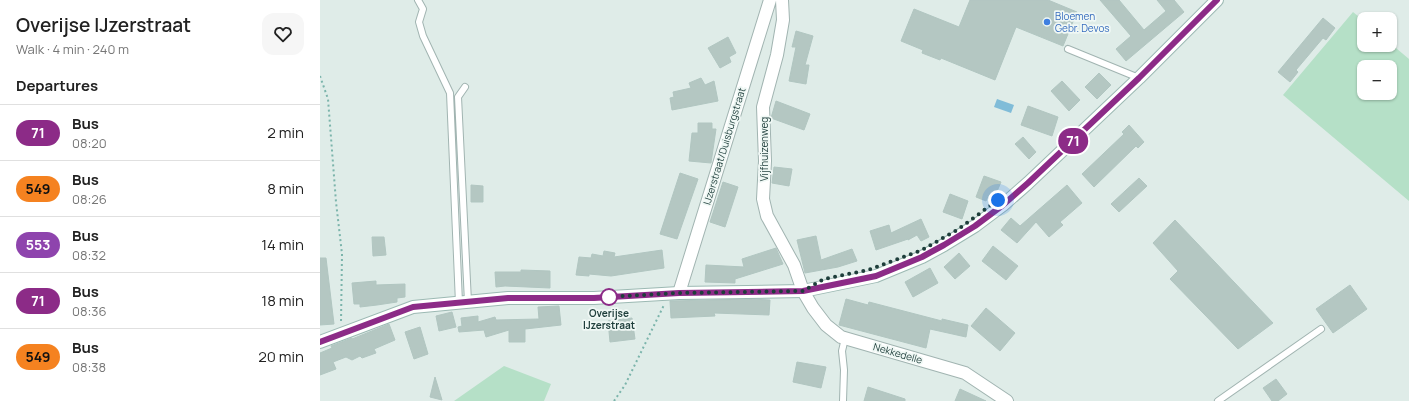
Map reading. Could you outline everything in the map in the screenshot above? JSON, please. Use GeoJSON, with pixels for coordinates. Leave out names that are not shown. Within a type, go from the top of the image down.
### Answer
{"type":"FeatureCollection","features":[{"type":"Feature","properties":{"kind":"street","name":"IJzerstraat/Duisburgstraat"},"geometry":{"type":"LineString","coordinates":[[675,293],[770,0]]}},
{"type":"Feature","properties":{"kind":"street","name":"Vijfhuizenweg"},"geometry":{"type":"LineString","coordinates":[[782,0],[784,20],[777,55],[763,107],[763,199],[767,216],[794,265],[803,291]]}},
{"type":"Feature","properties":{"kind":"street"},"geometry":{"type":"LineString","coordinates":[[320,342],[413,307],[508,298],[594,298],[675,293],[803,291],[876,276],[922,257],[944,245],[975,226],[1003,205],[1139,78],[1217,0]]}},
{"type":"Feature","properties":{"kind":"street","name":"Nekkedelle"},"geometry":{"type":"LineString","coordinates":[[803,291],[813,308],[826,325],[841,337],[966,373],[1006,401]]}},
{"type":"Feature","properties":{"kind":"lane"},"geometry":{"type":"LineString","coordinates":[[418,0],[423,9],[419,22],[423,36],[450,93],[463,302]]}},
{"type":"Feature","properties":{"kind":"lane"},"geometry":{"type":"LineString","coordinates":[[1068,49],[1139,78]]}},
{"type":"Feature","properties":{"kind":"lane"},"geometry":{"type":"LineString","coordinates":[[463,302],[458,97],[465,87]]}},
{"type":"Feature","properties":{"kind":"lane"},"geometry":{"type":"LineString","coordinates":[[1218,401],[1321,329]]}},
{"type":"Feature","properties":{"kind":"lane"},"geometry":{"type":"LineString","coordinates":[[843,401],[844,370],[842,351],[845,338]]}},
{"type":"Feature","properties":{"kind":"path"},"geometry":{"type":"LineString","coordinates":[[320,76],[328,99],[336,202],[342,254],[341,334]]}},
{"type":"Feature","properties":{"kind":"path"},"geometry":{"type":"LineString","coordinates":[[614,401],[625,385],[675,293]]}},
{"type":"Feature","properties":{"kind":"green space"},"geometry":{"type":"Polygon","coordinates":[[[1353,12],[1357,15],[1357,52],[1397,52],[1397,49],[1409,59],[1409,201],[1283,95],[1353,12]]]}},
{"type":"Feature","properties":{"kind":"green space"},"geometry":{"type":"Polygon","coordinates":[[[504,366],[551,384],[544,401],[454,401],[504,366]]]}},
{"type":"Feature","properties":{"kind":"water"},"geometry":{"type":"Polygon","coordinates":[[[997,99],[1014,105],[1011,113],[994,107],[997,99]]]}},
{"type":"Feature","properties":{"kind":"building"},"geometry":{"type":"Polygon","coordinates":[[[970,0],[1048,0],[1077,12],[1063,46],[1016,27],[995,80],[941,58],[940,60],[922,53],[923,50],[901,41],[914,9],[959,27],[970,0]]]}},
{"type":"Feature","properties":{"kind":"building"},"geometry":{"type":"Polygon","coordinates":[[[1100,0],[1119,0],[1144,30],[1166,11],[1157,0],[1174,0],[1184,12],[1126,61],[1116,49],[1131,36],[1100,0]]]}},
{"type":"Feature","properties":{"kind":"building"},"geometry":{"type":"Polygon","coordinates":[[[1323,18],[1335,28],[1326,40],[1323,38],[1296,70],[1298,72],[1290,82],[1278,72],[1323,18]]]}},
{"type":"Feature","properties":{"kind":"building"},"geometry":{"type":"Polygon","coordinates":[[[796,31],[813,36],[805,65],[809,65],[806,84],[789,81],[796,47],[792,47],[796,31]]]}},
{"type":"Feature","properties":{"kind":"building"},"geometry":{"type":"Polygon","coordinates":[[[728,37],[736,53],[729,57],[731,62],[720,68],[708,48],[728,37]]]}},
{"type":"Feature","properties":{"kind":"building"},"geometry":{"type":"Polygon","coordinates":[[[1099,73],[1111,85],[1097,99],[1085,87],[1099,73]]]}},
{"type":"Feature","properties":{"kind":"building"},"geometry":{"type":"Polygon","coordinates":[[[701,78],[705,85],[714,81],[718,101],[672,110],[670,98],[674,97],[673,92],[691,88],[689,83],[701,78]]]}},
{"type":"Feature","properties":{"kind":"building"},"geometry":{"type":"Polygon","coordinates":[[[1062,81],[1080,100],[1069,111],[1051,91],[1062,81]]]}},
{"type":"Feature","properties":{"kind":"building"},"geometry":{"type":"Polygon","coordinates":[[[776,101],[810,114],[804,130],[771,118],[776,101]]]}},
{"type":"Feature","properties":{"kind":"building"},"geometry":{"type":"Polygon","coordinates":[[[1028,106],[1058,117],[1052,136],[1021,125],[1028,106]]]}},
{"type":"Feature","properties":{"kind":"building"},"geometry":{"type":"Polygon","coordinates":[[[698,123],[712,123],[712,129],[716,129],[711,163],[689,161],[692,133],[698,133],[698,123]]]}},
{"type":"Feature","properties":{"kind":"building"},"geometry":{"type":"Polygon","coordinates":[[[1129,125],[1144,142],[1138,148],[1136,146],[1094,187],[1082,174],[1124,134],[1122,132],[1129,125]]]}},
{"type":"Feature","properties":{"kind":"building"},"geometry":{"type":"Polygon","coordinates":[[[1023,137],[1036,152],[1029,159],[1015,144],[1023,137]]]}},
{"type":"Feature","properties":{"kind":"building"},"geometry":{"type":"Polygon","coordinates":[[[774,167],[792,169],[789,186],[772,183],[774,167]]]}},
{"type":"Feature","properties":{"kind":"building"},"geometry":{"type":"Polygon","coordinates":[[[680,173],[698,179],[677,239],[660,234],[680,173]]]}},
{"type":"Feature","properties":{"kind":"building"},"geometry":{"type":"Polygon","coordinates":[[[984,176],[1001,182],[995,196],[989,194],[986,201],[976,197],[984,176]]]}},
{"type":"Feature","properties":{"kind":"building"},"geometry":{"type":"Polygon","coordinates":[[[1139,178],[1147,186],[1119,212],[1111,204],[1139,178]]]}},
{"type":"Feature","properties":{"kind":"building"},"geometry":{"type":"Polygon","coordinates":[[[723,182],[738,187],[725,227],[710,222],[723,182]]]}},
{"type":"Feature","properties":{"kind":"building"},"geometry":{"type":"Polygon","coordinates":[[[471,185],[483,186],[483,202],[471,202],[471,185]]]}},
{"type":"Feature","properties":{"kind":"building"},"geometry":{"type":"Polygon","coordinates":[[[1067,185],[1082,203],[1060,222],[1063,225],[1049,237],[1036,222],[1017,243],[1001,230],[1011,218],[1020,226],[1067,185]]]}},
{"type":"Feature","properties":{"kind":"building"},"geometry":{"type":"Polygon","coordinates":[[[950,194],[968,201],[962,219],[943,212],[950,194]]]}},
{"type":"Feature","properties":{"kind":"building"},"geometry":{"type":"Polygon","coordinates":[[[921,219],[929,237],[921,241],[917,235],[908,240],[876,250],[870,231],[889,225],[891,233],[921,219]]]}},
{"type":"Feature","properties":{"kind":"building"},"geometry":{"type":"Polygon","coordinates":[[[1175,220],[1273,323],[1238,349],[1170,279],[1178,271],[1153,243],[1175,220]]]}},
{"type":"Feature","properties":{"kind":"building"},"geometry":{"type":"Polygon","coordinates":[[[816,236],[821,260],[852,249],[857,261],[838,267],[805,273],[797,240],[816,236]]]}},
{"type":"Feature","properties":{"kind":"building"},"geometry":{"type":"Polygon","coordinates":[[[372,237],[384,237],[386,255],[373,256],[372,237]]]}},
{"type":"Feature","properties":{"kind":"building"},"geometry":{"type":"Polygon","coordinates":[[[993,246],[1018,266],[1006,280],[982,261],[993,246]]]}},
{"type":"Feature","properties":{"kind":"building"},"geometry":{"type":"Polygon","coordinates":[[[776,248],[783,264],[735,279],[735,283],[705,282],[706,265],[744,267],[742,259],[776,248]]]}},
{"type":"Feature","properties":{"kind":"building"},"geometry":{"type":"Polygon","coordinates":[[[662,250],[664,268],[611,276],[589,274],[589,276],[576,275],[579,257],[591,258],[592,254],[603,256],[604,251],[615,253],[614,257],[662,250]]]}},
{"type":"Feature","properties":{"kind":"building"},"geometry":{"type":"Polygon","coordinates":[[[959,253],[970,266],[955,279],[944,267],[959,253]]]}},
{"type":"Feature","properties":{"kind":"building"},"geometry":{"type":"Polygon","coordinates":[[[320,258],[326,258],[334,324],[320,325],[320,258]]]}},
{"type":"Feature","properties":{"kind":"building"},"geometry":{"type":"Polygon","coordinates":[[[930,268],[938,283],[913,297],[905,282],[930,268]]]}},
{"type":"Feature","properties":{"kind":"building"},"geometry":{"type":"Polygon","coordinates":[[[521,270],[550,271],[550,288],[496,287],[495,272],[521,272],[521,270]]]}},
{"type":"Feature","properties":{"kind":"building"},"geometry":{"type":"Polygon","coordinates":[[[376,281],[376,285],[405,284],[405,297],[397,298],[397,302],[377,305],[360,307],[360,304],[354,304],[352,283],[376,281]]]}},
{"type":"Feature","properties":{"kind":"building"},"geometry":{"type":"Polygon","coordinates":[[[1350,285],[1367,309],[1333,333],[1316,309],[1350,285]]]}},
{"type":"Feature","properties":{"kind":"building"},"geometry":{"type":"Polygon","coordinates":[[[846,299],[868,305],[869,302],[942,321],[942,319],[968,325],[966,337],[930,329],[926,348],[839,325],[846,299]]]}},
{"type":"Feature","properties":{"kind":"building"},"geometry":{"type":"Polygon","coordinates":[[[770,300],[769,315],[714,313],[715,316],[671,318],[670,301],[770,300]]]}},
{"type":"Feature","properties":{"kind":"building"},"geometry":{"type":"Polygon","coordinates":[[[559,306],[561,325],[525,329],[525,342],[509,342],[509,330],[486,337],[484,330],[459,332],[458,327],[462,326],[461,318],[478,316],[478,322],[495,317],[496,320],[539,319],[538,307],[559,306]]]}},
{"type":"Feature","properties":{"kind":"building"},"geometry":{"type":"Polygon","coordinates":[[[986,308],[1015,333],[1000,351],[971,326],[986,308]]]}},
{"type":"Feature","properties":{"kind":"building"},"geometry":{"type":"Polygon","coordinates":[[[452,312],[456,327],[439,331],[436,316],[452,312]]]}},
{"type":"Feature","properties":{"kind":"building"},"geometry":{"type":"Polygon","coordinates":[[[632,318],[635,339],[610,342],[608,321],[632,318]]]}},
{"type":"Feature","properties":{"kind":"building"},"geometry":{"type":"Polygon","coordinates":[[[389,324],[395,340],[374,349],[376,353],[362,358],[360,356],[352,360],[346,357],[333,362],[336,369],[320,375],[320,353],[332,348],[331,346],[389,324]]]}},
{"type":"Feature","properties":{"kind":"building"},"geometry":{"type":"Polygon","coordinates":[[[420,327],[428,354],[414,359],[405,332],[420,327]]]}},
{"type":"Feature","properties":{"kind":"building"},"geometry":{"type":"Polygon","coordinates":[[[797,362],[826,367],[821,388],[793,382],[797,362]]]}},
{"type":"Feature","properties":{"kind":"building"},"geometry":{"type":"Polygon","coordinates":[[[435,377],[442,400],[430,397],[435,377]]]}},
{"type":"Feature","properties":{"kind":"building"},"geometry":{"type":"Polygon","coordinates":[[[1276,379],[1287,394],[1278,401],[1272,401],[1263,388],[1276,379]]]}},
{"type":"Feature","properties":{"kind":"building"},"geometry":{"type":"Polygon","coordinates":[[[868,387],[905,399],[905,401],[864,401],[868,387]]]}},
{"type":"Feature","properties":{"kind":"building"},"geometry":{"type":"Polygon","coordinates":[[[960,389],[986,401],[955,401],[960,389]]]}},
{"type":"Feature","properties":{"kind":"bus line","name":"71"},"geometry":{"type":"LineString","coordinates":[[320,342],[413,307],[508,298],[594,298],[679,293],[803,291],[876,276],[922,257],[944,245],[975,226],[1003,205],[1139,78],[1217,0]]}},
{"type":"Feature","properties":{"kind":"place","name":"Bloemen Gebr. Devos"},"geometry":{"type":"Point","coordinates":[1047,22]}},
{"type":"Feature","properties":{"kind":"place","name":"Overijse IJzerstraat"},"geometry":{"type":"Point","coordinates":[609,297]}},
{"type":"Feature","properties":{"kind":"route"},"geometry":{"type":"LineString","coordinates":[[609,297],[605,297],[679,293],[803,291],[824,279],[868,270],[922,250],[957,230],[998,200]]}}]}
